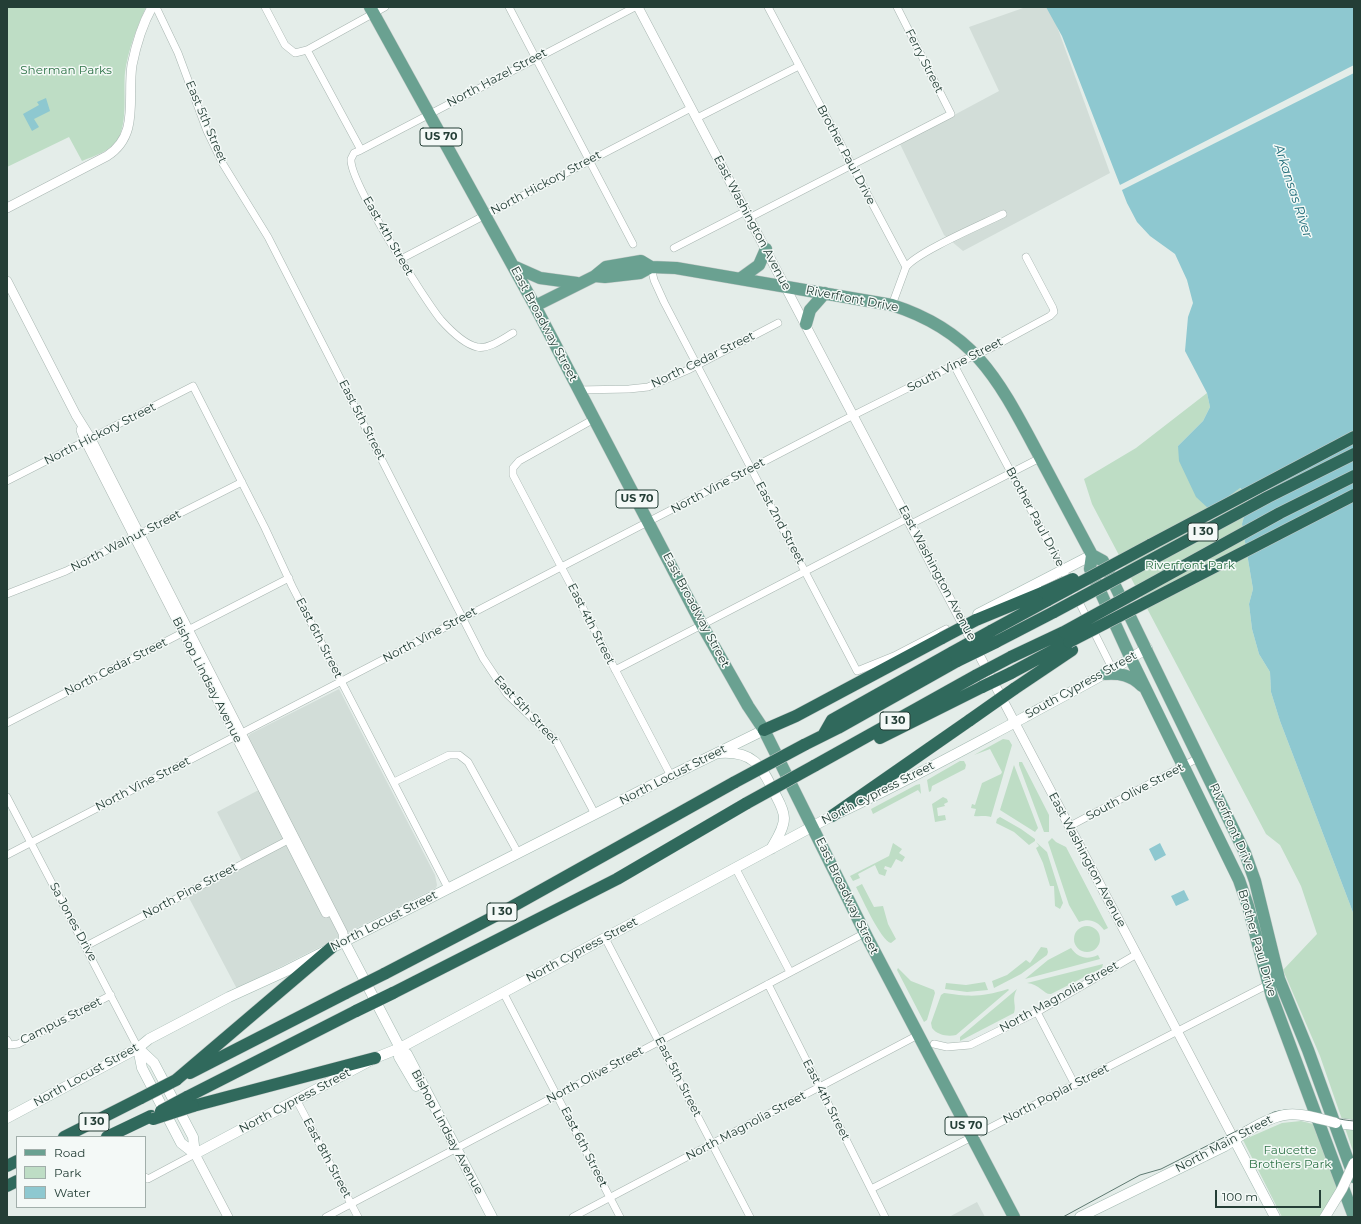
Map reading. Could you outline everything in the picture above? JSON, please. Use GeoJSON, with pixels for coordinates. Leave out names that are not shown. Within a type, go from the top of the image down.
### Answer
{"type":"FeatureCollection","features":[{"type":"Feature","properties":{"kind":"highway"},"geometry":{"type":"LineString","coordinates":[[764,730],[815,707],[976,620],[1046,596],[1150,546],[1354,437]]}},
{"type":"Feature","properties":{"kind":"highway","name":"I 30"},"geometry":{"type":"LineString","coordinates":[[66,1136],[499,914],[735,782],[838,728],[955,657],[993,637],[1054,612],[1268,497],[1354,454]]}},
{"type":"Feature","properties":{"kind":"highway","name":"I 30"},"geometry":{"type":"LineString","coordinates":[[109,1136],[129,1126],[152,1118],[190,1101],[356,1011],[617,879],[747,803],[1011,657],[1068,641],[1253,528],[1354,476]]}},
{"type":"Feature","properties":{"kind":"highway"},"geometry":{"type":"LineString","coordinates":[[814,766],[842,756],[1011,673],[1068,641],[1119,623],[1124,615],[1354,495]]}},
{"type":"Feature","properties":{"kind":"highway"},"geometry":{"type":"LineString","coordinates":[[993,637],[1046,596]]}},
{"type":"Feature","properties":{"kind":"highway"},"geometry":{"type":"LineString","coordinates":[[832,816],[1014,689],[1068,641]]}},
{"type":"Feature","properties":{"kind":"highway"},"geometry":{"type":"LineString","coordinates":[[176,1080],[331,948]]}},
{"type":"Feature","properties":{"kind":"highway"},"geometry":{"type":"LineString","coordinates":[[190,1101],[375,1058]]}},
{"type":"Feature","properties":{"kind":"highway"},"geometry":{"type":"LineString","coordinates":[[7,1166],[16,1162]]}},
{"type":"Feature","properties":{"kind":"main road","name":"East Broadway Street"},"geometry":{"type":"LineString","coordinates":[[372,10],[428,115],[535,306],[702,625],[748,706],[764,730],[865,933],[1014,1217]]}},
{"type":"Feature","properties":{"kind":"main road"},"geometry":{"type":"LineString","coordinates":[[741,278],[759,265],[766,249]]}},
{"type":"Feature","properties":{"kind":"main road"},"geometry":{"type":"LineString","coordinates":[[513,266],[540,278],[577,283]]}},
{"type":"Feature","properties":{"kind":"main road","name":"Riverfront Drive"},"geometry":{"type":"LineString","coordinates":[[535,306],[577,283],[595,276],[604,277],[640,273],[651,267],[676,268],[892,305],[936,323],[961,340],[976,354],[1004,391],[1092,555],[1103,561],[1200,757],[1250,864],[1274,982],[1308,1050],[1351,1163],[1354,1177]]}},
{"type":"Feature","properties":{"kind":"main road"},"geometry":{"type":"LineString","coordinates":[[806,324],[810,310],[825,293]]}},
{"type":"Feature","properties":{"kind":"main road"},"geometry":{"type":"LineString","coordinates":[[962,622],[1092,555]]}},
{"type":"Feature","properties":{"kind":"main road","name":"Riverfront Drive"},"geometry":{"type":"LineString","coordinates":[[1092,555],[1090,569],[1182,766]]}},
{"type":"Feature","properties":{"kind":"main road","name":"South Cypress Street"},"geometry":{"type":"LineString","coordinates":[[1015,722],[1109,672],[1147,648]]}},
{"type":"Feature","properties":{"kind":"main road"},"geometry":{"type":"LineString","coordinates":[[1109,672],[1128,676],[1146,689]]}},
{"type":"Feature","properties":{"kind":"main road","name":"North Cypress Street"},"geometry":{"type":"LineString","coordinates":[[195,1154],[375,1058],[400,1048],[736,869],[813,826],[873,797],[1015,722]]}},
{"type":"Feature","properties":{"kind":"main road","name":"North Locust Street"},"geometry":{"type":"LineString","coordinates":[[7,1118],[138,1048],[149,1039],[764,730]]}},
{"type":"Feature","properties":{"kind":"main road"},"geometry":{"type":"LineString","coordinates":[[717,754],[734,752],[746,756],[757,763],[767,778],[780,805],[784,818],[781,831],[771,849]]}},
{"type":"Feature","properties":{"kind":"main road","name":"Brother Paul Drive"},"geometry":{"type":"LineString","coordinates":[[1182,766],[1244,893],[1320,1124],[1354,1217]]}},
{"type":"Feature","properties":{"kind":"main road","name":"Bishop Lindsay Avenue"},"geometry":{"type":"LineString","coordinates":[[344,941],[400,1048],[399,1057],[492,1217]]}},
{"type":"Feature","properties":{"kind":"main road","name":"Sa Jones Drive"},"geometry":{"type":"LineString","coordinates":[[138,1048],[154,1063],[193,1137],[195,1154]]}},
{"type":"Feature","properties":{"kind":"main road","name":"North Main Street"},"geometry":{"type":"LineString","coordinates":[[1080,1217],[1225,1146],[1264,1121],[1287,1114],[1309,1115],[1336,1123],[1354,1125]]}},
{"type":"Feature","properties":{"kind":"main road"},"geometry":{"type":"LineString","coordinates":[[1234,1139],[1275,1217]]}},
{"type":"Feature","properties":{"kind":"main road","name":"Bishop Lindsay Avenue"},"geometry":{"type":"LineString","coordinates":[[453,1150],[485,1217]]}},
{"type":"Feature","properties":{"kind":"main road"},"geometry":{"type":"LineString","coordinates":[[1325,1217],[1342,1189],[1351,1163]]}},
{"type":"Feature","properties":{"kind":"street"},"geometry":{"type":"LineString","coordinates":[[7,208],[107,156],[121,144],[129,125],[132,66],[144,26],[152,7]]}},
{"type":"Feature","properties":{"kind":"street","name":"East 5th Street"},"geometry":{"type":"LineString","coordinates":[[156,7],[178,53],[205,125],[223,164],[268,237],[463,618],[496,679],[507,694],[556,741],[595,814]]}},
{"type":"Feature","properties":{"kind":"street"},"geometry":{"type":"LineString","coordinates":[[265,7],[280,37],[290,50],[295,53],[307,50],[372,10],[385,7]]}},
{"type":"Feature","properties":{"kind":"street"},"geometry":{"type":"LineString","coordinates":[[509,7],[632,244]]}},
{"type":"Feature","properties":{"kind":"street","name":"North Hazel Street"},"geometry":{"type":"LineString","coordinates":[[361,150],[635,7]]}},
{"type":"Feature","properties":{"kind":"street","name":"East Washington Avenue"},"geometry":{"type":"LineString","coordinates":[[638,7],[1234,1139]]}},
{"type":"Feature","properties":{"kind":"street","name":"Brother Paul Drive"},"geometry":{"type":"LineString","coordinates":[[768,7],[851,166],[906,267]]}},
{"type":"Feature","properties":{"kind":"street","name":"Ferry Street"},"geometry":{"type":"LineString","coordinates":[[851,166],[951,114],[897,7]]}},
{"type":"Feature","properties":{"kind":"street"},"geometry":{"type":"LineString","coordinates":[[307,50],[361,150]]}},
{"type":"Feature","properties":{"kind":"street"},"geometry":{"type":"LineString","coordinates":[[697,118],[799,66]]}},
{"type":"Feature","properties":{"kind":"street","name":"North Hickory Street"},"geometry":{"type":"LineString","coordinates":[[401,259],[691,108]]}},
{"type":"Feature","properties":{"kind":"street","name":"East 4th Street"},"geometry":{"type":"LineString","coordinates":[[361,150],[354,153],[351,159],[351,169],[425,299],[445,324],[478,348],[487,346],[513,333]]}},
{"type":"Feature","properties":{"kind":"street"},"geometry":{"type":"LineString","coordinates":[[674,248],[851,166]]}},
{"type":"Feature","properties":{"kind":"street"},"geometry":{"type":"LineString","coordinates":[[892,305],[906,267],[913,260],[1003,214]]}},
{"type":"Feature","properties":{"kind":"street","name":"South Vine Street"},"geometry":{"type":"LineString","coordinates":[[854,416],[976,354],[991,348],[1050,316],[1054,312],[1026,257]]}},
{"type":"Feature","properties":{"kind":"street","name":"East 2nd Street"},"geometry":{"type":"LineString","coordinates":[[651,267],[654,280],[664,302],[857,671],[894,656],[962,622]]}},
{"type":"Feature","properties":{"kind":"street","name":"Bishop Lindsay Avenue"},"geometry":{"type":"LineString","coordinates":[[7,281],[239,735],[338,935],[344,941]]}},
{"type":"Feature","properties":{"kind":"street","name":"North Cedar Street"},"geometry":{"type":"LineString","coordinates":[[578,390],[643,388],[660,383],[778,323]]}},
{"type":"Feature","properties":{"kind":"street","name":"Brother Paul Drive"},"geometry":{"type":"LineString","coordinates":[[954,365],[1063,570],[1109,672]]}},
{"type":"Feature","properties":{"kind":"street","name":"North Hickory Street"},"geometry":{"type":"LineString","coordinates":[[7,481],[88,441],[193,386]]}},
{"type":"Feature","properties":{"kind":"street","name":"East 6th Street"},"geometry":{"type":"LineString","coordinates":[[193,386],[448,888]]}},
{"type":"Feature","properties":{"kind":"street","name":"North Vine Street"},"geometry":{"type":"LineString","coordinates":[[7,855],[854,416]]}},
{"type":"Feature","properties":{"kind":"street","name":"East 4th Street"},"geometry":{"type":"LineString","coordinates":[[594,419],[518,460],[513,471],[521,492],[671,776]]}},
{"type":"Feature","properties":{"kind":"street"},"geometry":{"type":"LineString","coordinates":[[615,670],[806,571],[1012,473],[1040,458]]}},
{"type":"Feature","properties":{"kind":"street","name":"North Walnut Street"},"geometry":{"type":"LineString","coordinates":[[7,594],[59,574],[242,482]]}},
{"type":"Feature","properties":{"kind":"street","name":"North Cedar Street"},"geometry":{"type":"LineString","coordinates":[[7,723],[290,578]]}},
{"type":"Feature","properties":{"kind":"street"},"geometry":{"type":"LineString","coordinates":[[394,782],[451,754],[464,757],[518,853]]}},
{"type":"Feature","properties":{"kind":"street","name":"South Olive Street"},"geometry":{"type":"LineString","coordinates":[[1070,826],[1200,757]]}},
{"type":"Feature","properties":{"kind":"street","name":"Sa Jones Drive"},"geometry":{"type":"LineString","coordinates":[[7,797],[138,1048]]}},
{"type":"Feature","properties":{"kind":"street","name":"North Pine Street"},"geometry":{"type":"LineString","coordinates":[[86,946],[291,838]]}},
{"type":"Feature","properties":{"kind":"street"},"geometry":{"type":"LineString","coordinates":[[736,869],[790,972]]}},
{"type":"Feature","properties":{"kind":"street","name":"North Olive Street"},"geometry":{"type":"LineString","coordinates":[[326,1217],[865,933]]}},
{"type":"Feature","properties":{"kind":"street","name":"East 5th Street"},"geometry":{"type":"LineString","coordinates":[[605,938],[750,1217]]}},
{"type":"Feature","properties":{"kind":"street","name":"North Magnolia Street"},"geometry":{"type":"LineString","coordinates":[[934,1044],[952,1047],[970,1045],[1037,1012],[1137,954]]}},
{"type":"Feature","properties":{"kind":"street","name":"North Poplar Street"},"geometry":{"type":"LineString","coordinates":[[871,1190],[1274,982]]}},
{"type":"Feature","properties":{"kind":"street","name":"East 4th Street"},"geometry":{"type":"LineString","coordinates":[[768,984],[884,1217]]}},
{"type":"Feature","properties":{"kind":"street","name":"East 6th Street"},"geometry":{"type":"LineString","coordinates":[[503,992],[620,1217]]}},
{"type":"Feature","properties":{"kind":"street","name":"Campus Street"},"geometry":{"type":"LineString","coordinates":[[8,1042],[18,1044],[111,995]]}},
{"type":"Feature","properties":{"kind":"street"},"geometry":{"type":"LineString","coordinates":[[1037,1012],[1075,1085]]}},
{"type":"Feature","properties":{"kind":"street","name":"North Magnolia Street"},"geometry":{"type":"LineString","coordinates":[[573,1217],[918,1035]]}},
{"type":"Feature","properties":{"kind":"street","name":"East 8th Street"},"geometry":{"type":"LineString","coordinates":[[296,1099],[358,1217]]}},
{"type":"Feature","properties":{"kind":"street","name":"Sa Jones Drive"},"geometry":{"type":"LineString","coordinates":[[195,1154],[228,1217]]}},
{"type":"Feature","properties":{"kind":"street","name":"North Cypress Street"},"geometry":{"type":"LineString","coordinates":[[147,1178],[195,1154]]}},
{"type":"Feature","properties":{"kind":"shaded area"},"geometry":{"type":"Polygon","coordinates":[[[1026,7],[1050,7],[1110,173],[963,251],[944,235],[900,144],[999,91],[969,27],[1026,7]]]}},
{"type":"Feature","properties":{"kind":"shaded area"},"geometry":{"type":"Polygon","coordinates":[[[339,689],[435,875],[437,885],[436,888],[237,989],[188,896],[245,867],[217,812],[270,784],[247,739],[250,734],[339,689]]]}},
{"type":"Feature","properties":{"kind":"shaded area"},"geometry":{"type":"Polygon","coordinates":[[[977,1202],[985,1217],[949,1217],[977,1202]]]}},
{"type":"Feature","properties":{"kind":"green space","name":"Sherman Parks"},"geometry":{"type":"Polygon","coordinates":[[[7,7],[146,7],[133,39],[126,64],[124,115],[121,132],[118,139],[111,147],[102,153],[82,161],[69,137],[7,167],[7,7]]]}},
{"type":"Feature","properties":{"kind":"green space","name":"Riverfront Park"},"geometry":{"type":"Polygon","coordinates":[[[1207,393],[1210,407],[1203,421],[1178,446],[1244,491],[1248,501],[1242,524],[1253,589],[1249,604],[1252,629],[1259,654],[1270,672],[1271,692],[1280,721],[1354,915],[1354,1154],[1320,1056],[1283,970],[1317,934],[1301,886],[1280,845],[1266,834],[1092,504],[1084,479],[1136,448],[1207,393]]]}},
{"type":"Feature","properties":{"kind":"green space"},"geometry":{"type":"Polygon","coordinates":[[[1003,739],[1009,740],[1012,745],[991,817],[974,816],[976,809],[971,808],[972,804],[975,805],[982,783],[1001,774],[1002,772],[990,749],[974,755],[1003,739]]]}},
{"type":"Feature","properties":{"kind":"green space"},"geometry":{"type":"Polygon","coordinates":[[[960,761],[964,761],[966,765],[965,769],[932,786],[931,791],[929,792],[927,780],[960,761]]]}},
{"type":"Feature","properties":{"kind":"green space"},"geometry":{"type":"Polygon","coordinates":[[[1019,762],[1022,762],[1049,815],[1049,832],[1044,832],[1019,762]]]}},
{"type":"Feature","properties":{"kind":"green space"},"geometry":{"type":"Polygon","coordinates":[[[1014,765],[1038,828],[1035,832],[1000,810],[1014,765]]]}},
{"type":"Feature","properties":{"kind":"green space"},"geometry":{"type":"Polygon","coordinates":[[[920,784],[921,794],[918,790],[873,814],[871,809],[920,784]]]}},
{"type":"Feature","properties":{"kind":"green space"},"geometry":{"type":"Polygon","coordinates":[[[943,797],[947,799],[948,802],[944,804],[945,806],[937,808],[938,816],[945,815],[946,820],[935,822],[932,804],[943,797]]]}},
{"type":"Feature","properties":{"kind":"green space"},"geometry":{"type":"Polygon","coordinates":[[[1000,817],[1021,829],[1035,839],[1035,841],[1029,845],[1014,832],[996,823],[997,819],[1000,817]]]}},
{"type":"Feature","properties":{"kind":"green space"},"geometry":{"type":"Polygon","coordinates":[[[1052,838],[1056,842],[1066,847],[1108,928],[1104,930],[1099,924],[1090,920],[1079,922],[1069,905],[1048,842],[1052,838]]]}},
{"type":"Feature","properties":{"kind":"green space"},"geometry":{"type":"Polygon","coordinates":[[[1036,842],[1047,852],[1063,903],[1060,909],[1055,906],[1054,886],[1050,886],[1043,863],[1036,848],[1039,846],[1036,842]]]}},
{"type":"Feature","properties":{"kind":"green space"},"geometry":{"type":"Polygon","coordinates":[[[893,843],[902,849],[899,853],[905,857],[902,862],[896,859],[891,868],[885,866],[884,869],[887,870],[885,876],[879,874],[875,865],[858,874],[860,878],[853,881],[850,876],[889,856],[893,843]]]}},
{"type":"Feature","properties":{"kind":"green space"},"geometry":{"type":"Polygon","coordinates":[[[862,884],[874,907],[883,906],[888,924],[896,939],[891,943],[882,935],[877,927],[856,887],[862,884]]]}},
{"type":"Feature","properties":{"kind":"green space"},"geometry":{"type":"Polygon","coordinates":[[[1087,926],[1096,930],[1100,939],[1096,948],[1087,952],[1078,948],[1074,939],[1078,930],[1087,926]]]}},
{"type":"Feature","properties":{"kind":"green space"},"geometry":{"type":"Polygon","coordinates":[[[1041,947],[1047,948],[1047,955],[1021,974],[994,988],[992,981],[1007,975],[1026,960],[1030,963],[1041,947]]]}},
{"type":"Feature","properties":{"kind":"green space"},"geometry":{"type":"Polygon","coordinates":[[[1071,948],[1080,956],[1086,958],[1098,955],[1100,959],[1025,979],[1048,960],[1071,948]]]}},
{"type":"Feature","properties":{"kind":"green space"},"geometry":{"type":"Polygon","coordinates":[[[1103,964],[1102,968],[1051,994],[1046,993],[1035,985],[1027,983],[1103,964]]]}},
{"type":"Feature","properties":{"kind":"green space"},"geometry":{"type":"Polygon","coordinates":[[[898,968],[911,981],[934,990],[935,993],[927,1020],[924,1022],[897,970],[898,968]]]}},
{"type":"Feature","properties":{"kind":"green space"},"geometry":{"type":"Polygon","coordinates":[[[985,982],[988,990],[967,992],[945,989],[946,983],[966,985],[985,982]]]}},
{"type":"Feature","properties":{"kind":"green space"},"geometry":{"type":"Polygon","coordinates":[[[1017,989],[1014,996],[1014,1013],[960,1041],[960,1037],[1017,989]]]}},
{"type":"Feature","properties":{"kind":"green space"},"geometry":{"type":"Polygon","coordinates":[[[1009,990],[956,1035],[943,1035],[932,1028],[931,1023],[941,995],[944,993],[976,996],[991,994],[1009,990]]]}},
{"type":"Feature","properties":{"kind":"green space","name":"Faucette Brothers Park"},"geometry":{"type":"Polygon","coordinates":[[[1301,1121],[1313,1124],[1337,1188],[1327,1208],[1319,1217],[1282,1217],[1243,1140],[1282,1123],[1301,1121]]]}},
{"type":"Feature","properties":{"kind":"water","name":"Arkansas River"},"geometry":{"type":"Polygon","coordinates":[[[1046,7],[1354,7],[1354,915],[1280,721],[1271,692],[1270,672],[1259,654],[1252,629],[1249,604],[1253,589],[1242,524],[1248,501],[1244,491],[1240,488],[1210,510],[1196,497],[1179,461],[1178,446],[1203,421],[1210,407],[1207,393],[1185,351],[1188,317],[1193,303],[1187,280],[1175,254],[1150,236],[1137,222],[1127,203],[1062,36],[1046,7]]]}},
{"type":"Feature","properties":{"kind":"water"},"geometry":{"type":"Polygon","coordinates":[[[46,98],[50,111],[34,119],[39,127],[32,131],[23,114],[39,105],[37,102],[46,98]]]}},
{"type":"Feature","properties":{"kind":"water"},"geometry":{"type":"Polygon","coordinates":[[[1160,843],[1166,855],[1155,861],[1149,849],[1160,843]]]}},
{"type":"Feature","properties":{"kind":"water"},"geometry":{"type":"Polygon","coordinates":[[[1184,890],[1189,900],[1176,906],[1171,896],[1184,890]]]}},
{"type":"Feature","properties":{"kind":"pier"},"geometry":{"type":"Polygon","coordinates":[[[1354,65],[1354,73],[1120,191],[1118,186],[1354,65]]]}},
{"type":"Feature","properties":{"kind":"tram line"},"geometry":{"type":"LineString","coordinates":[[1063,1217],[1140,1175],[1161,1169],[1274,1112],[1284,1110],[1304,1111],[1354,1121]]}}]}
